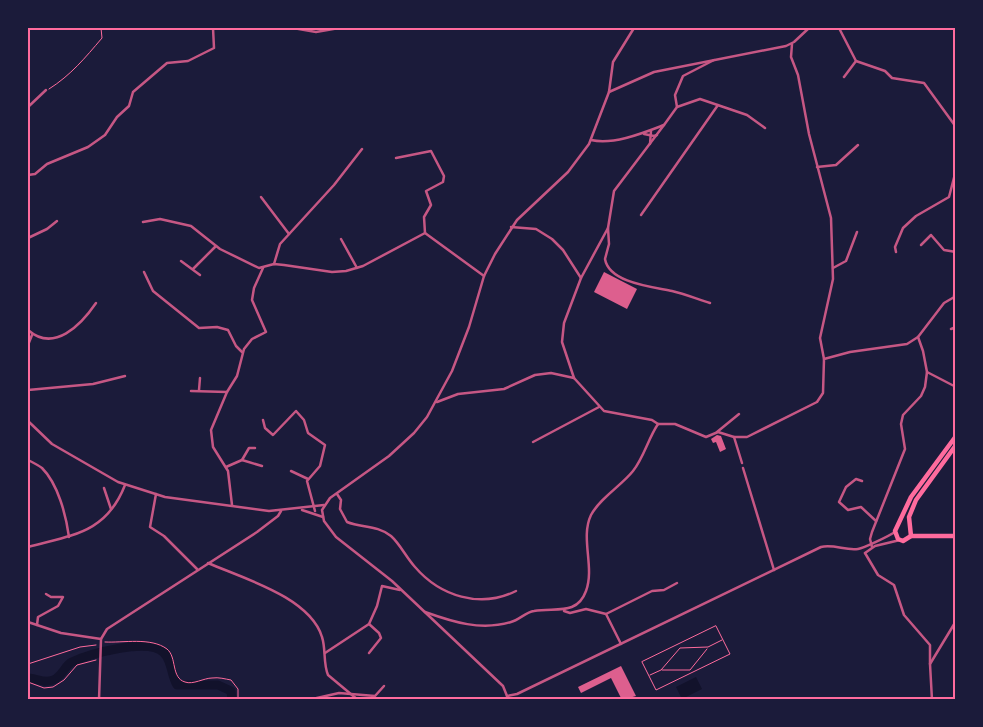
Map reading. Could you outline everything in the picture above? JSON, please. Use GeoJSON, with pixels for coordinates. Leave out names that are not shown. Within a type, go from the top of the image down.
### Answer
{"type":"FeatureCollection","features":[{"type":"Feature","properties":{"kind":"main road"},"geometry":{"type":"LineString","coordinates":[[956,436],[911,497],[897,529],[900,540],[905,541],[911,536],[956,536]]}},
{"type":"Feature","properties":{"kind":"main road"},"geometry":{"type":"LineString","coordinates":[[911,536],[909,516],[916,500],[956,445]]}},
{"type":"Feature","properties":{"kind":"main road"},"geometry":{"type":"LineString","coordinates":[[897,529],[906,524],[910,528]]}},
{"type":"Feature","properties":{"kind":"street"},"geometry":{"type":"LineString","coordinates":[[28,175],[35,174],[47,164],[88,147],[105,135],[117,117],[129,106],[133,92],[167,63],[188,61],[214,48],[213,28]]}},
{"type":"Feature","properties":{"kind":"street"},"geometry":{"type":"LineString","coordinates":[[293,28],[316,32],[339,28]]}},
{"type":"Feature","properties":{"kind":"street"},"geometry":{"type":"LineString","coordinates":[[322,517],[324,505],[408,439],[421,425],[436,403],[452,371],[469,327],[484,276],[511,227],[568,172],[591,140],[609,92],[613,62],[634,28]]}},
{"type":"Feature","properties":{"kind":"street"},"geometry":{"type":"LineString","coordinates":[[609,92],[654,72],[792,44],[809,28]]}},
{"type":"Feature","properties":{"kind":"street"},"geometry":{"type":"LineString","coordinates":[[839,28],[856,61],[885,71],[892,78],[924,83],[956,127]]}},
{"type":"Feature","properties":{"kind":"street"},"geometry":{"type":"LineString","coordinates":[[715,433],[734,437],[747,437],[817,402],[823,393],[824,359],[820,338],[828,311],[833,268],[831,218],[817,167],[798,75],[791,57],[792,44]]}},
{"type":"Feature","properties":{"kind":"street"},"geometry":{"type":"LineString","coordinates":[[677,107],[676,90],[683,76],[718,58]]}},
{"type":"Feature","properties":{"kind":"street"},"geometry":{"type":"LineString","coordinates":[[844,77],[856,61]]}},
{"type":"Feature","properties":{"kind":"street"},"geometry":{"type":"LineString","coordinates":[[28,107],[46,90]]}},
{"type":"Feature","properties":{"kind":"street"},"geometry":{"type":"LineString","coordinates":[[710,303],[669,291],[641,286],[612,272],[605,259],[609,244],[608,228],[614,191],[659,134],[677,107],[700,100],[747,115],[764,128]]}},
{"type":"Feature","properties":{"kind":"street"},"geometry":{"type":"LineString","coordinates":[[641,215],[718,105]]}},
{"type":"Feature","properties":{"kind":"street"},"geometry":{"type":"LineString","coordinates":[[591,140],[601,141],[642,134],[664,125]]}},
{"type":"Feature","properties":{"kind":"street"},"geometry":{"type":"LineString","coordinates":[[650,145],[651,131]]}},
{"type":"Feature","properties":{"kind":"street"},"geometry":{"type":"LineString","coordinates":[[642,134],[650,136],[659,134]]}},
{"type":"Feature","properties":{"kind":"street"},"geometry":{"type":"LineString","coordinates":[[817,167],[836,165],[858,145]]}},
{"type":"Feature","properties":{"kind":"street"},"geometry":{"type":"LineString","coordinates":[[274,264],[278,248],[334,185],[362,149]]}},
{"type":"Feature","properties":{"kind":"street"},"geometry":{"type":"LineString","coordinates":[[396,158],[431,151],[444,176],[443,182],[426,191],[431,205],[424,217],[425,233]]}},
{"type":"Feature","properties":{"kind":"street"},"geometry":{"type":"LineString","coordinates":[[896,252],[895,247],[903,228],[916,216],[949,197],[956,170]]}},
{"type":"Feature","properties":{"kind":"street"},"geometry":{"type":"LineString","coordinates":[[261,197],[289,234]]}},
{"type":"Feature","properties":{"kind":"street"},"geometry":{"type":"LineString","coordinates":[[143,222],[160,218],[191,226],[216,246],[237,259],[264,268],[274,264],[332,272],[357,268],[425,233]]}},
{"type":"Feature","properties":{"kind":"street"},"geometry":{"type":"LineString","coordinates":[[28,238],[48,229],[57,221]]}},
{"type":"Feature","properties":{"kind":"street"},"geometry":{"type":"LineString","coordinates":[[511,227],[536,229],[552,239],[563,250],[581,278]]}},
{"type":"Feature","properties":{"kind":"street"},"geometry":{"type":"LineString","coordinates":[[608,228],[581,278],[564,323],[563,347],[574,378],[599,407],[610,413],[652,420],[658,424],[675,424],[706,438],[739,414]]}},
{"type":"Feature","properties":{"kind":"street"},"geometry":{"type":"LineString","coordinates":[[833,268],[846,261],[857,232]]}},
{"type":"Feature","properties":{"kind":"street"},"geometry":{"type":"LineString","coordinates":[[425,233],[484,276]]}},
{"type":"Feature","properties":{"kind":"street"},"geometry":{"type":"LineString","coordinates":[[921,245],[931,235],[944,250],[956,252]]}},
{"type":"Feature","properties":{"kind":"street"},"geometry":{"type":"LineString","coordinates":[[341,239],[357,268]]}},
{"type":"Feature","properties":{"kind":"street"},"geometry":{"type":"LineString","coordinates":[[193,269],[216,246]]}},
{"type":"Feature","properties":{"kind":"street"},"geometry":{"type":"LineString","coordinates":[[181,261],[200,275]]}},
{"type":"Feature","properties":{"kind":"street"},"geometry":{"type":"LineString","coordinates":[[232,505],[232,494],[226,467],[213,447],[210,434],[227,392],[237,376],[242,352],[252,340],[266,332],[252,300],[254,288],[264,268]]}},
{"type":"Feature","properties":{"kind":"street"},"geometry":{"type":"LineString","coordinates":[[144,272],[153,291],[186,319],[202,329],[224,328],[242,352]]}},
{"type":"Feature","properties":{"kind":"street"},"geometry":{"type":"LineString","coordinates":[[824,359],[850,352],[904,346],[918,337],[944,304],[955,296],[956,281]]}},
{"type":"Feature","properties":{"kind":"street"},"geometry":{"type":"LineString","coordinates":[[28,330],[32,334],[53,339],[61,337],[86,318],[96,303]]}},
{"type":"Feature","properties":{"kind":"street"},"geometry":{"type":"LineString","coordinates":[[951,329],[956,327]]}},
{"type":"Feature","properties":{"kind":"street"},"geometry":{"type":"LineString","coordinates":[[28,345],[32,334]]}},
{"type":"Feature","properties":{"kind":"street"},"geometry":{"type":"LineString","coordinates":[[872,547],[870,543],[876,521],[905,449],[903,415],[921,396],[925,386],[927,372],[924,351],[918,337]]}},
{"type":"Feature","properties":{"kind":"street"},"geometry":{"type":"LineString","coordinates":[[927,372],[956,387]]}},
{"type":"Feature","properties":{"kind":"street"},"geometry":{"type":"LineString","coordinates":[[436,403],[458,394],[504,389],[542,373],[574,378]]}},
{"type":"Feature","properties":{"kind":"street"},"geometry":{"type":"LineString","coordinates":[[28,390],[93,384],[125,376]]}},
{"type":"Feature","properties":{"kind":"street"},"geometry":{"type":"LineString","coordinates":[[199,390],[200,378]]}},
{"type":"Feature","properties":{"kind":"street"},"geometry":{"type":"LineString","coordinates":[[191,391],[227,392]]}},
{"type":"Feature","properties":{"kind":"street"},"geometry":{"type":"LineString","coordinates":[[533,442],[599,407]]}},
{"type":"Feature","properties":{"kind":"street"},"geometry":{"type":"LineString","coordinates":[[263,420],[265,428],[273,435],[296,411],[304,420],[308,433],[325,445],[320,466],[308,479]]}},
{"type":"Feature","properties":{"kind":"street"},"geometry":{"type":"LineString","coordinates":[[28,421],[52,444],[125,485],[156,494],[196,502],[281,511],[324,505]]}},
{"type":"Feature","properties":{"kind":"street"},"geometry":{"type":"LineString","coordinates":[[563,610],[579,602],[586,591],[588,531],[592,514],[632,471],[658,424]]}},
{"type":"Feature","properties":{"kind":"street"},"geometry":{"type":"LineString","coordinates":[[734,437],[742,463]]}},
{"type":"Feature","properties":{"kind":"street"},"geometry":{"type":"LineString","coordinates":[[226,467],[242,460],[249,448],[254,448]]}},
{"type":"Feature","properties":{"kind":"street"},"geometry":{"type":"LineString","coordinates":[[28,460],[42,468],[54,486],[64,510],[69,538]]}},
{"type":"Feature","properties":{"kind":"street"},"geometry":{"type":"LineString","coordinates":[[242,460],[262,466]]}},
{"type":"Feature","properties":{"kind":"street"},"geometry":{"type":"LineString","coordinates":[[743,468],[774,570]]}},
{"type":"Feature","properties":{"kind":"street"},"geometry":{"type":"LineString","coordinates":[[291,471],[308,479]]}},
{"type":"Feature","properties":{"kind":"street"},"geometry":{"type":"LineString","coordinates":[[862,481],[859,478],[851,482],[841,494],[839,502],[848,510],[860,507],[876,521]]}},
{"type":"Feature","properties":{"kind":"street"},"geometry":{"type":"LineString","coordinates":[[308,479],[315,510]]}},
{"type":"Feature","properties":{"kind":"street"},"geometry":{"type":"LineString","coordinates":[[28,547],[69,538],[92,527],[111,509],[125,485]]}},
{"type":"Feature","properties":{"kind":"street"},"geometry":{"type":"LineString","coordinates":[[104,488],[111,509]]}},
{"type":"Feature","properties":{"kind":"street"},"geometry":{"type":"LineString","coordinates":[[156,494],[150,527],[164,536],[198,569]]}},
{"type":"Feature","properties":{"kind":"street"},"geometry":{"type":"LineString","coordinates":[[337,494],[341,500],[340,509],[347,522],[374,527],[387,534],[425,577],[448,592],[468,599],[487,600],[516,590]]}},
{"type":"Feature","properties":{"kind":"street"},"geometry":{"type":"LineString","coordinates":[[301,509],[322,517],[340,540],[402,590],[496,680],[505,689],[508,696]]}},
{"type":"Feature","properties":{"kind":"street"},"geometry":{"type":"LineString","coordinates":[[310,511],[322,510]]}},
{"type":"Feature","properties":{"kind":"street"},"geometry":{"type":"LineString","coordinates":[[99,700],[101,638],[107,629],[266,526],[281,511]]}},
{"type":"Feature","properties":{"kind":"street"},"geometry":{"type":"LineString","coordinates":[[858,549],[886,538],[897,529]]}},
{"type":"Feature","properties":{"kind":"street"},"geometry":{"type":"LineString","coordinates":[[864,552],[872,547],[900,540]]}},
{"type":"Feature","properties":{"kind":"street"},"geometry":{"type":"LineString","coordinates":[[505,700],[508,696],[517,694],[825,546],[858,549],[864,552],[878,575],[894,585],[904,615],[929,643],[932,700]]}},
{"type":"Feature","properties":{"kind":"street"},"geometry":{"type":"LineString","coordinates":[[208,563],[267,587],[302,610],[315,624],[322,636],[328,675],[358,700]]}},
{"type":"Feature","properties":{"kind":"street"},"geometry":{"type":"LineString","coordinates":[[424,612],[475,626],[513,622],[531,611],[549,608],[570,613],[586,609],[606,614],[652,591],[664,590],[677,583]]}},
{"type":"Feature","properties":{"kind":"street"},"geometry":{"type":"LineString","coordinates":[[325,653],[369,624],[377,606],[381,588],[384,586],[402,590]]}},
{"type":"Feature","properties":{"kind":"street"},"geometry":{"type":"LineString","coordinates":[[37,625],[38,617],[58,606],[63,597],[51,597],[46,594]]}},
{"type":"Feature","properties":{"kind":"street"},"geometry":{"type":"LineString","coordinates":[[606,614],[621,644]]}},
{"type":"Feature","properties":{"kind":"street"},"geometry":{"type":"LineString","coordinates":[[930,664],[956,621]]}},
{"type":"Feature","properties":{"kind":"street"},"geometry":{"type":"LineString","coordinates":[[28,622],[61,633],[101,638]]}},
{"type":"Feature","properties":{"kind":"street"},"geometry":{"type":"LineString","coordinates":[[369,624],[379,633],[381,638],[369,653]]}},
{"type":"Feature","properties":{"kind":"street"},"geometry":{"type":"LineString","coordinates":[[308,700],[334,693],[375,696],[384,686]]}},
{"type":"Feature","properties":{"kind":"lane"},"geometry":{"type":"LineString","coordinates":[[508,696],[515,700]]}},
{"type":"Feature","properties":{"kind":"path"},"geometry":{"type":"LineString","coordinates":[[46,90],[69,76],[81,64],[102,38],[100,28]]}},
{"type":"Feature","properties":{"kind":"path"},"geometry":{"type":"LineString","coordinates":[[716,626],[722,640],[730,654],[656,690],[642,662],[716,626]]}},
{"type":"Feature","properties":{"kind":"path"},"geometry":{"type":"LineString","coordinates":[[661,670],[690,670],[708,648],[722,640]]}},
{"type":"Feature","properties":{"kind":"path"},"geometry":{"type":"LineString","coordinates":[[28,664],[86,646],[138,643],[157,645],[170,652],[176,674],[182,681],[189,683],[211,678],[231,680],[238,689],[238,700]]}},
{"type":"Feature","properties":{"kind":"path"},"geometry":{"type":"LineString","coordinates":[[649,676],[661,670],[680,648],[708,648]]}},
{"type":"Feature","properties":{"kind":"path"},"geometry":{"type":"LineString","coordinates":[[28,682],[44,688],[53,687],[64,680],[77,665],[101,658]]}},
{"type":"Feature","properties":{"kind":"shaded area"},"geometry":{"type":"Polygon","coordinates":[[[696,677],[702,689],[682,699],[676,687],[696,677]]]}},
{"type":"Feature","properties":{"kind":"building"},"geometry":{"type":"Polygon","coordinates":[[[604,272],[637,289],[627,309],[594,292],[604,272]]]}},
{"type":"Feature","properties":{"kind":"building"},"geometry":{"type":"Polygon","coordinates":[[[717,435],[721,436],[726,449],[720,452],[716,442],[713,443],[711,439],[717,435]]]}},
{"type":"Feature","properties":{"kind":"building"},"geometry":{"type":"Polygon","coordinates":[[[621,666],[636,696],[622,700],[611,678],[581,693],[578,687],[621,666]]]}},
{"type":"Feature","properties":{"kind":"waterway"},"geometry":{"type":"LineString","coordinates":[[28,678],[50,681],[59,676],[70,664],[105,651],[133,647],[156,648],[167,656],[177,685],[218,685],[231,691],[232,700]]}}]}
